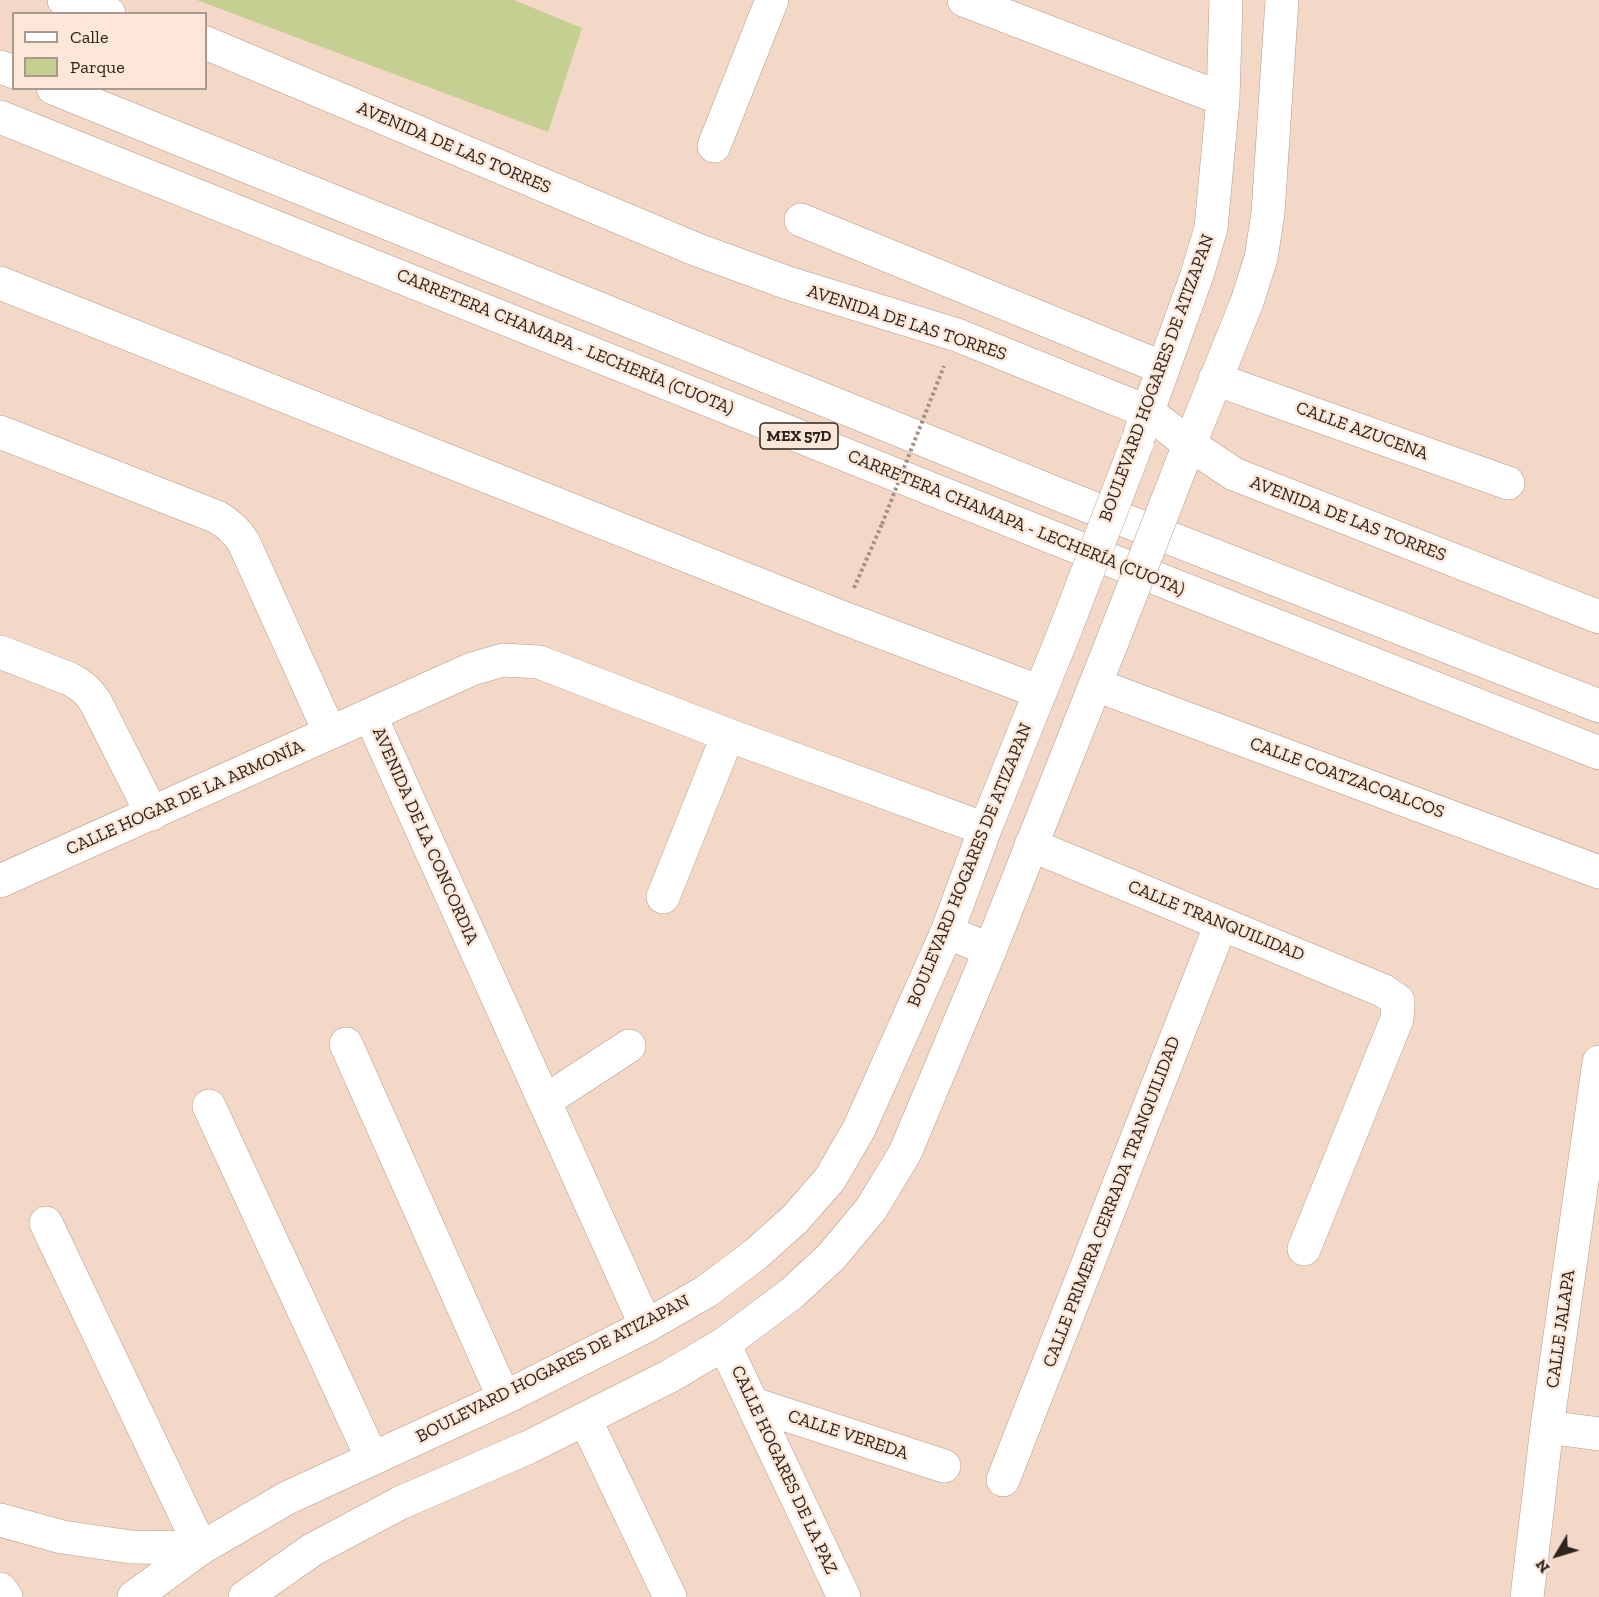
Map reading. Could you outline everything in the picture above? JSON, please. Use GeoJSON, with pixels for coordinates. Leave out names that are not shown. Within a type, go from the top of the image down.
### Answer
{"type":"FeatureCollection","features":[{"type":"Feature","properties":{"kind":"main road"},"geometry":{"type":"LineString","coordinates":[[64,0],[103,12]]}},
{"type":"Feature","properties":{"kind":"main road"},"geometry":{"type":"LineString","coordinates":[[714,146],[772,0]]}},
{"type":"Feature","properties":{"kind":"main road"},"geometry":{"type":"LineString","coordinates":[[964,0],[1223,99]]}},
{"type":"Feature","properties":{"kind":"main road","name":"BOULEVARD HOGARES DE ATIZAPAN"},"geometry":{"type":"LineString","coordinates":[[134,1597],[201,1548],[286,1498],[504,1398],[646,1326],[706,1291],[756,1254],[795,1219],[830,1179],[859,1129],[947,932],[985,829],[1137,443],[1197,275],[1211,228],[1223,99],[1226,0]]}},
{"type":"Feature","properties":{"kind":"main road"},"geometry":{"type":"LineString","coordinates":[[245,1597],[312,1550],[400,1503],[585,1419],[670,1376],[724,1344],[792,1294],[831,1257],[871,1209],[905,1153],[990,950],[1247,302],[1261,258],[1268,213],[1282,0]]}},
{"type":"Feature","properties":{"kind":"main road","name":"AVENIDA DE LAS TORRES"},"geometry":{"type":"LineString","coordinates":[[207,43],[695,249],[789,284],[957,335],[1148,412],[1185,454],[1599,617]]}},
{"type":"Feature","properties":{"kind":"main road","name":"MEX 57D"},"geometry":{"type":"LineString","coordinates":[[59,90],[1065,497],[1599,706]]}},
{"type":"Feature","properties":{"kind":"main road","name":"CARRETERA CHAMAPA - LECHERÍA (CUOTA)"},"geometry":{"type":"LineString","coordinates":[[0,117],[1599,753]]}},
{"type":"Feature","properties":{"kind":"main road"},"geometry":{"type":"LineString","coordinates":[[801,220],[1163,368]]}},
{"type":"Feature","properties":{"kind":"main road"},"geometry":{"type":"LineString","coordinates":[[0,283],[841,616],[1040,692]]}},
{"type":"Feature","properties":{"kind":"main road","name":"CALLE AZUCENA"},"geometry":{"type":"LineString","coordinates":[[1215,379],[1508,483]]}},
{"type":"Feature","properties":{"kind":"main road"},"geometry":{"type":"LineString","coordinates":[[0,432],[217,517],[238,532],[330,733]]}},
{"type":"Feature","properties":{"kind":"main road"},"geometry":{"type":"LineString","coordinates":[[0,652],[69,679],[80,684],[89,692],[152,813]]}},
{"type":"Feature","properties":{"kind":"main road","name":"AVENIDA DE LA CONCORDIA"},"geometry":{"type":"LineString","coordinates":[[646,1326],[370,715],[472,669],[502,660],[539,662],[728,735],[985,829]]}},
{"type":"Feature","properties":{"kind":"main road","name":"CALLE COATZACOALCOS"},"geometry":{"type":"LineString","coordinates":[[1096,685],[1599,872]]}},
{"type":"Feature","properties":{"kind":"main road","name":"CALLE HOGAR DE LA ARMONÍA"},"geometry":{"type":"LineString","coordinates":[[0,881],[370,715]]}},
{"type":"Feature","properties":{"kind":"main road"},"geometry":{"type":"LineString","coordinates":[[663,897],[728,735]]}},
{"type":"Feature","properties":{"kind":"main road","name":"CALLE TRANQUILIDAD"},"geometry":{"type":"LineString","coordinates":[[1031,845],[1384,990],[1398,1001],[1397,1019],[1304,1249]]}},
{"type":"Feature","properties":{"kind":"main road","name":"CALLE PRIMERA CERRADA TRANQUILIDAD"},"geometry":{"type":"LineString","coordinates":[[1003,1480],[1221,924]]}},
{"type":"Feature","properties":{"kind":"main road"},"geometry":{"type":"LineString","coordinates":[[947,932],[990,950]]}},
{"type":"Feature","properties":{"kind":"main road"},"geometry":{"type":"LineString","coordinates":[[346,1044],[504,1398]]}},
{"type":"Feature","properties":{"kind":"main road"},"geometry":{"type":"LineString","coordinates":[[545,1101],[629,1046]]}},
{"type":"Feature","properties":{"kind":"main road","name":"CALLE JALAPA"},"geometry":{"type":"LineString","coordinates":[[1527,1597],[1547,1427],[1599,1062]]}},
{"type":"Feature","properties":{"kind":"main road"},"geometry":{"type":"LineString","coordinates":[[209,1106],[372,1458]]}},
{"type":"Feature","properties":{"kind":"main road"},"geometry":{"type":"LineString","coordinates":[[0,1520],[62,1537],[131,1547],[201,1548],[46,1223]]}},
{"type":"Feature","properties":{"kind":"main road","name":"CALLE HOGARES DE LA PAZ"},"geometry":{"type":"LineString","coordinates":[[724,1344],[844,1597]]}},
{"type":"Feature","properties":{"kind":"main road","name":"CALLE VEREDA"},"geometry":{"type":"LineString","coordinates":[[753,1404],[944,1466]]}},
{"type":"Feature","properties":{"kind":"main road"},"geometry":{"type":"LineString","coordinates":[[585,1419],[670,1597]]}},
{"type":"Feature","properties":{"kind":"main road"},"geometry":{"type":"LineString","coordinates":[[1547,1427],[1599,1434]]}},
{"type":"Feature","properties":{"kind":"main road"},"geometry":{"type":"LineString","coordinates":[[0,1588],[6,1597]]}},
{"type":"Feature","properties":{"kind":"path"},"geometry":{"type":"LineString","coordinates":[[841,616],[882,524],[944,366]]}},
{"type":"Feature","properties":{"kind":"green space"},"geometry":{"type":"Polygon","coordinates":[[[197,0],[514,0],[582,28],[548,132],[197,0]]]}}]}
